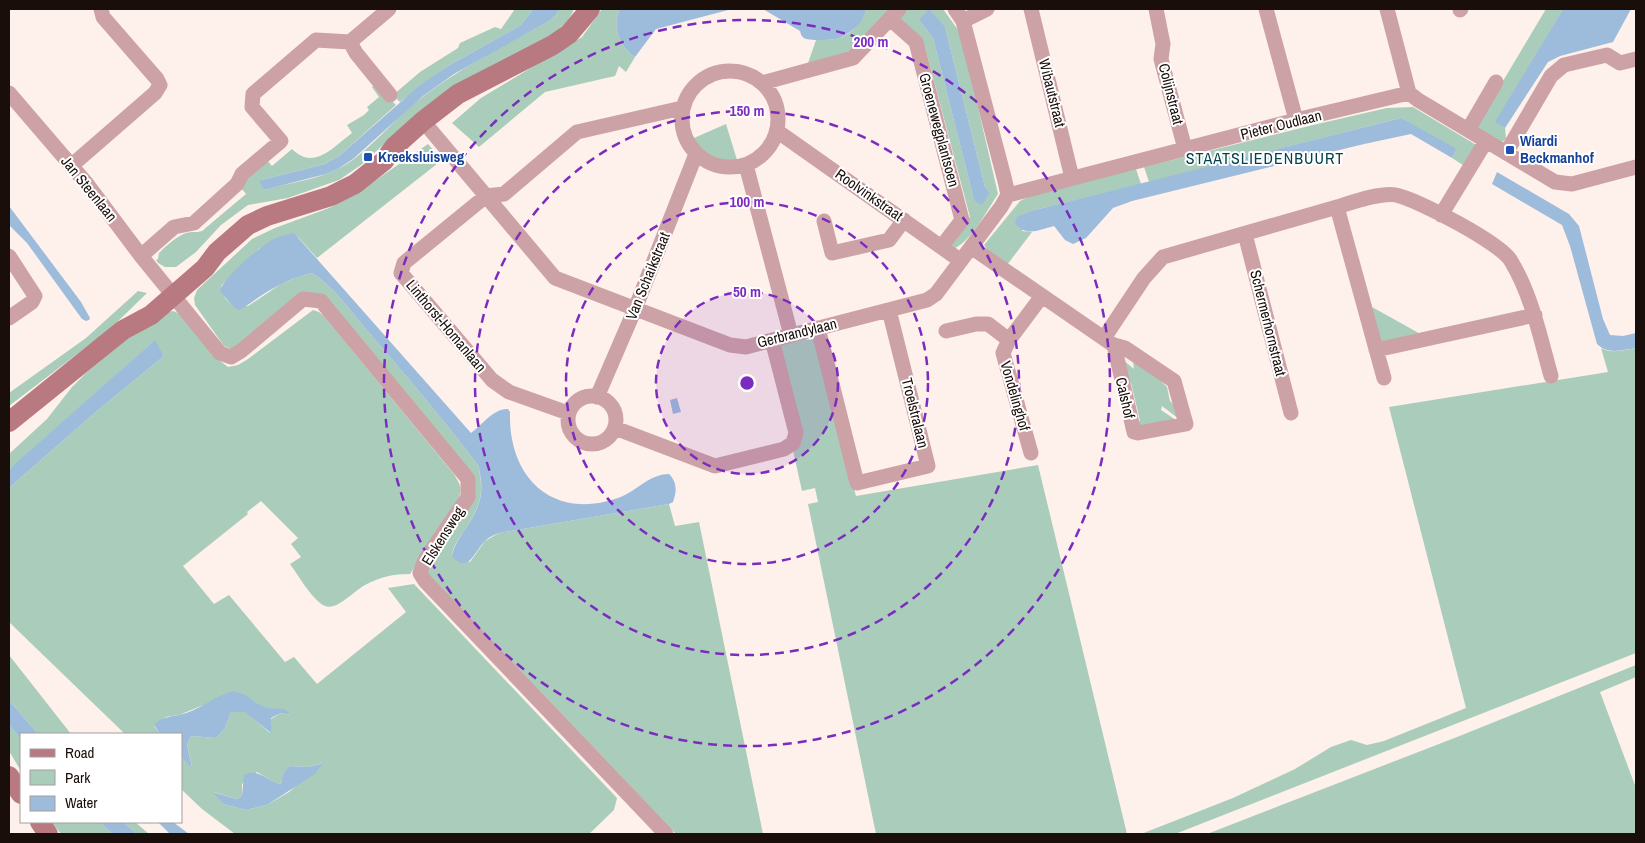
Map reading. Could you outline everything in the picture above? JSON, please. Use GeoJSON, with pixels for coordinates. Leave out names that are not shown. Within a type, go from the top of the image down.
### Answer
{"type":"FeatureCollection","features":[{"type":"Feature","properties":{"kind":"street"},"geometry":{"type":"LineString","coordinates":[[71,166],[155,93],[160,85],[104,17],[101,9]]}},
{"type":"Feature","properties":{"kind":"street"},"geometry":{"type":"LineString","coordinates":[[141,256],[174,227],[194,223],[238,184],[242,174],[281,141],[252,107],[253,94],[316,40],[350,42],[389,9]]}},
{"type":"Feature","properties":{"kind":"street"},"geometry":{"type":"LineString","coordinates":[[985,9],[959,15],[1008,195]]}},
{"type":"Feature","properties":{"kind":"street","name":"Wibautstraat"},"geometry":{"type":"LineString","coordinates":[[1031,9],[1072,178]]}},
{"type":"Feature","properties":{"kind":"street","name":"Colijnstraat"},"geometry":{"type":"LineString","coordinates":[[1156,9],[1163,44],[1161,59],[1184,149]]}},
{"type":"Feature","properties":{"kind":"street"},"geometry":{"type":"LineString","coordinates":[[1266,9],[1296,120]]}},
{"type":"Feature","properties":{"kind":"street"},"geometry":{"type":"LineString","coordinates":[[1387,9],[1409,94],[1556,182],[1572,184],[1635,172]]}},
{"type":"Feature","properties":{"kind":"street"},"geometry":{"type":"LineString","coordinates":[[9,422],[123,330],[138,311],[169,291],[198,261],[217,252],[248,225],[267,216],[343,191],[384,161],[397,157],[427,126],[464,102],[475,87],[553,45],[569,34],[585,13]]}},
{"type":"Feature","properties":{"kind":"street"},"geometry":{"type":"LineString","coordinates":[[762,83],[853,58],[894,14]]}},
{"type":"Feature","properties":{"kind":"street","name":"Groenewegplantsoen"},"geometry":{"type":"LineString","coordinates":[[894,14],[916,42],[962,220],[942,246]]}},
{"type":"Feature","properties":{"kind":"street"},"geometry":{"type":"LineString","coordinates":[[350,42],[356,53],[390,94]]}},
{"type":"Feature","properties":{"kind":"street"},"geometry":{"type":"LineString","coordinates":[[1506,153],[1551,76],[1564,64],[1607,55],[1620,63],[1636,59]]}},
{"type":"Feature","properties":{"kind":"street"},"geometry":{"type":"LineString","coordinates":[[732,70],[748,74],[762,83],[771,93],[776,105],[777,131],[772,143],[764,153],[746,165],[726,168],[709,164],[696,154],[686,141],[681,125],[682,108],[688,93],[700,80],[715,72],[732,70]]}},
{"type":"Feature","properties":{"kind":"street"},"geometry":{"type":"LineString","coordinates":[[1468,130],[1496,82]]}},
{"type":"Feature","properties":{"kind":"street","name":"Jan Steenlaan"},"geometry":{"type":"LineString","coordinates":[[9,93],[71,166],[169,291]]}},
{"type":"Feature","properties":{"kind":"street","name":"Pieter Oudlaan"},"geometry":{"type":"LineString","coordinates":[[1008,195],[1296,120],[1409,94]]}},
{"type":"Feature","properties":{"kind":"street"},"geometry":{"type":"LineString","coordinates":[[486,196],[504,194],[577,132],[682,108]]}},
{"type":"Feature","properties":{"kind":"street","name":"Gerbrandylaan"},"geometry":{"type":"LineString","coordinates":[[427,126],[555,278],[730,345],[746,347],[927,300],[934,296],[1008,195]]}},
{"type":"Feature","properties":{"kind":"street","name":"Roolvinkstraat"},"geometry":{"type":"LineString","coordinates":[[777,131],[961,261]]}},
{"type":"Feature","properties":{"kind":"street"},"geometry":{"type":"LineString","coordinates":[[1441,214],[1486,141]]}},
{"type":"Feature","properties":{"kind":"street","name":"Van Schaikstraat"},"geometry":{"type":"LineString","coordinates":[[597,397],[635,309],[696,154]]}},
{"type":"Feature","properties":{"kind":"street"},"geometry":{"type":"LineString","coordinates":[[746,165],[791,335]]}},
{"type":"Feature","properties":{"kind":"street"},"geometry":{"type":"LineString","coordinates":[[1109,342],[1144,278],[1163,256],[1365,198],[1395,195],[1422,204],[1495,244],[1510,259],[1535,314],[1551,376]]}},
{"type":"Feature","properties":{"kind":"street","name":"Linthorst-Homanlaan"},"geometry":{"type":"LineString","coordinates":[[486,196],[404,263],[401,272],[492,380],[509,392],[568,413]]}},
{"type":"Feature","properties":{"kind":"street"},"geometry":{"type":"LineString","coordinates":[[1337,207],[1384,378]]}},
{"type":"Feature","properties":{"kind":"street"},"geometry":{"type":"LineString","coordinates":[[824,221],[832,252],[889,240],[904,220]]}},
{"type":"Feature","properties":{"kind":"street","name":"Schermerhornstraat"},"geometry":{"type":"LineString","coordinates":[[1245,234],[1291,413]]}},
{"type":"Feature","properties":{"kind":"street","name":"Calshof"},"geometry":{"type":"LineString","coordinates":[[971,248],[1109,342],[1126,348],[1174,381],[1186,424],[1138,433],[1134,432],[1109,342]]}},
{"type":"Feature","properties":{"kind":"street"},"geometry":{"type":"LineString","coordinates":[[9,256],[35,296],[32,302],[9,318]]}},
{"type":"Feature","properties":{"kind":"street","name":"Elskensweg"},"geometry":{"type":"LineString","coordinates":[[169,291],[220,353],[231,357],[241,351],[303,299],[322,301],[468,479],[468,497],[425,560],[420,573],[425,581],[666,834]]}},
{"type":"Feature","properties":{"kind":"street","name":"Vondelinghof"},"geometry":{"type":"LineString","coordinates":[[1031,453],[1003,353],[1009,340],[1042,296]]}},
{"type":"Feature","properties":{"kind":"street","name":"Troelstralaan"},"geometry":{"type":"LineString","coordinates":[[818,328],[857,484],[928,466],[889,310]]}},
{"type":"Feature","properties":{"kind":"street"},"geometry":{"type":"LineString","coordinates":[[1376,350],[1535,314]]}},
{"type":"Feature","properties":{"kind":"street","name":"Vondelinghof"},"geometry":{"type":"LineString","coordinates":[[946,331],[976,324],[988,324],[1009,340]]}},
{"type":"Feature","properties":{"kind":"street"},"geometry":{"type":"LineString","coordinates":[[615,428],[715,466],[784,449],[793,443],[796,433],[772,340]]}},
{"type":"Feature","properties":{"kind":"street"},"geometry":{"type":"LineString","coordinates":[[597,397],[606,401],[614,410],[615,428],[606,440],[599,443],[584,443],[572,434],[569,428],[568,413],[581,398],[597,397]]}},
{"type":"Feature","properties":{"kind":"street"},"geometry":{"type":"LineString","coordinates":[[9,776],[20,792]]}},
{"type":"Feature","properties":{"kind":"street"},"geometry":{"type":"LineString","coordinates":[[41,823],[48,834]]}},
{"type":"Feature","properties":{"kind":"green space"},"geometry":{"type":"Polygon","coordinates":[[[515,9],[533,9],[521,25],[448,66],[400,102],[393,95],[420,72],[458,48],[460,43],[495,27],[501,29],[515,9]]]}},
{"type":"Feature","properties":{"kind":"green space"},"geometry":{"type":"Polygon","coordinates":[[[559,9],[574,9],[565,24],[551,36],[413,118],[361,165],[339,180],[288,198],[248,205],[221,225],[196,252],[176,267],[165,267],[156,260],[159,253],[168,244],[183,234],[202,231],[246,194],[241,188],[246,177],[267,160],[272,166],[292,149],[308,158],[316,157],[330,150],[352,133],[347,125],[364,115],[369,110],[367,107],[379,97],[372,87],[376,84],[396,105],[339,156],[325,164],[261,180],[264,190],[320,176],[338,169],[371,145],[403,113],[440,84],[549,21],[556,15],[559,9]]]}},
{"type":"Feature","properties":{"kind":"green space"},"geometry":{"type":"Polygon","coordinates":[[[602,9],[620,9],[616,23],[618,36],[625,48],[635,57],[626,72],[619,66],[615,76],[545,92],[479,147],[452,123],[481,98],[582,37],[602,9]]]}},
{"type":"Feature","properties":{"kind":"green space"},"geometry":{"type":"Polygon","coordinates":[[[867,9],[890,9],[853,51],[807,66],[816,40],[836,39],[846,35],[859,23],[867,9]]]}},
{"type":"Feature","properties":{"kind":"green space"},"geometry":{"type":"Polygon","coordinates":[[[904,9],[943,9],[961,34],[998,194],[973,232],[955,248],[949,244],[970,217],[925,47],[896,18],[904,9]],[[919,20],[933,38],[973,196],[990,192],[985,187],[945,27],[919,20]]]}},
{"type":"Feature","properties":{"kind":"green space"},"geometry":{"type":"Polygon","coordinates":[[[1546,9],[1563,9],[1496,122],[1505,128],[1506,139],[1502,142],[1475,128],[1546,9]]]}},
{"type":"Feature","properties":{"kind":"green space"},"geometry":{"type":"Polygon","coordinates":[[[1413,107],[1478,146],[1466,167],[1452,158],[1456,151],[1401,118],[1149,182],[1144,167],[1387,108],[1413,107]]]}},
{"type":"Feature","properties":{"kind":"green space"},"geometry":{"type":"Polygon","coordinates":[[[726,124],[737,160],[734,168],[707,162],[697,154],[687,141],[726,124]]]}},
{"type":"Feature","properties":{"kind":"green space"},"geometry":{"type":"Polygon","coordinates":[[[428,144],[442,160],[317,258],[298,237],[260,248],[221,286],[225,298],[233,307],[248,306],[281,284],[312,273],[327,284],[340,298],[423,396],[478,465],[481,484],[480,500],[474,515],[455,546],[452,556],[470,562],[485,541],[499,533],[669,504],[675,526],[699,522],[763,834],[676,834],[476,624],[425,578],[474,483],[320,295],[236,349],[224,346],[195,305],[194,298],[197,290],[252,239],[275,228],[329,208],[353,196],[428,144]]]}},
{"type":"Feature","properties":{"kind":"green space"},"geometry":{"type":"Polygon","coordinates":[[[1136,169],[1141,184],[1035,210],[1022,231],[1032,232],[1007,265],[989,252],[984,245],[1020,201],[1030,196],[1136,169]]]}},
{"type":"Feature","properties":{"kind":"green space"},"geometry":{"type":"Polygon","coordinates":[[[138,291],[147,293],[110,329],[9,406],[9,393],[86,338],[138,291]]]}},
{"type":"Feature","properties":{"kind":"green space"},"geometry":{"type":"Polygon","coordinates":[[[1372,307],[1424,336],[1382,345],[1372,307]]]}},
{"type":"Feature","properties":{"kind":"green space"},"geometry":{"type":"Polygon","coordinates":[[[313,310],[319,312],[453,473],[460,487],[459,498],[410,574],[392,575],[376,580],[365,585],[335,606],[325,606],[320,603],[306,587],[290,564],[301,557],[291,544],[298,538],[261,501],[247,512],[248,514],[183,566],[214,604],[229,595],[285,662],[294,657],[317,684],[406,612],[388,588],[414,584],[617,798],[614,810],[589,834],[235,834],[202,809],[182,790],[182,758],[192,767],[187,745],[191,736],[216,738],[225,728],[231,712],[245,711],[270,733],[271,719],[281,713],[291,715],[288,712],[261,706],[246,695],[201,706],[179,715],[166,717],[154,726],[159,733],[124,733],[9,622],[9,488],[98,410],[164,356],[154,341],[9,471],[9,454],[47,419],[72,387],[86,373],[123,342],[166,312],[173,311],[180,314],[219,360],[228,367],[238,365],[313,310]],[[322,763],[309,767],[289,766],[283,773],[281,784],[257,772],[242,784],[242,796],[236,799],[214,792],[223,804],[246,810],[267,805],[289,792],[322,763]]]}},
{"type":"Feature","properties":{"kind":"green space"},"geometry":{"type":"Polygon","coordinates":[[[806,338],[807,340],[815,338],[856,496],[1038,465],[1127,834],[876,834],[808,504],[818,502],[815,488],[802,491],[770,347],[806,338]]]}},
{"type":"Feature","properties":{"kind":"green space"},"geometry":{"type":"Polygon","coordinates":[[[1601,348],[1614,351],[1636,348],[1636,653],[1175,834],[1141,834],[1233,798],[1295,769],[1331,747],[1351,740],[1367,745],[1384,741],[1466,708],[1389,407],[1608,372],[1601,348]]]}},
{"type":"Feature","properties":{"kind":"green space"},"geometry":{"type":"Polygon","coordinates":[[[1122,359],[1134,369],[1133,362],[1159,377],[1167,387],[1170,401],[1178,409],[1179,419],[1162,406],[1161,410],[1176,420],[1142,428],[1137,422],[1140,421],[1131,383],[1127,381],[1122,359]]]}},
{"type":"Feature","properties":{"kind":"green space"},"geometry":{"type":"Polygon","coordinates":[[[9,655],[70,733],[37,733],[9,700],[9,655]]]}},
{"type":"Feature","properties":{"kind":"green space"},"geometry":{"type":"Polygon","coordinates":[[[1636,665],[1636,677],[1600,692],[1636,788],[1636,834],[1207,834],[1457,737],[1636,665]]]}},
{"type":"Feature","properties":{"kind":"green space"},"geometry":{"type":"Polygon","coordinates":[[[9,725],[20,738],[20,769],[9,751],[9,725]]]}},
{"type":"Feature","properties":{"kind":"green space"},"geometry":{"type":"Polygon","coordinates":[[[53,823],[100,823],[113,834],[61,834],[53,823]]]}},
{"type":"Feature","properties":{"kind":"green space"},"geometry":{"type":"Polygon","coordinates":[[[124,823],[136,823],[149,834],[137,834],[124,823]]]}},
{"type":"Feature","properties":{"kind":"water"},"geometry":{"type":"Polygon","coordinates":[[[533,9],[559,9],[556,15],[549,21],[454,74],[423,96],[353,159],[338,169],[326,174],[264,190],[260,182],[261,180],[325,164],[339,156],[419,86],[448,66],[521,25],[533,9]]]}},
{"type":"Feature","properties":{"kind":"water"},"geometry":{"type":"Polygon","coordinates":[[[620,9],[732,9],[656,29],[635,57],[625,48],[618,36],[616,23],[620,9]]]}},
{"type":"Feature","properties":{"kind":"water"},"geometry":{"type":"Polygon","coordinates":[[[763,9],[867,9],[859,24],[847,34],[836,39],[810,40],[804,38],[800,31],[763,9]]]}},
{"type":"Feature","properties":{"kind":"water"},"geometry":{"type":"Polygon","coordinates":[[[929,9],[945,27],[985,187],[990,192],[982,205],[975,201],[973,196],[933,38],[919,20],[929,9]]]}},
{"type":"Feature","properties":{"kind":"water"},"geometry":{"type":"Polygon","coordinates":[[[1563,9],[1631,9],[1613,42],[1560,56],[1548,62],[1505,128],[1495,122],[1563,9]]]}},
{"type":"Feature","properties":{"kind":"water"},"geometry":{"type":"Polygon","coordinates":[[[1401,118],[1455,148],[1456,151],[1452,158],[1411,134],[1132,201],[1113,208],[1086,238],[1073,244],[1065,240],[1054,226],[1038,231],[1029,231],[1015,224],[1017,217],[1035,210],[1401,118]]]}},
{"type":"Feature","properties":{"kind":"water"},"geometry":{"type":"Polygon","coordinates":[[[1497,172],[1569,214],[1579,226],[1603,319],[1610,335],[1623,336],[1636,333],[1636,348],[1610,351],[1597,344],[1570,246],[1562,225],[1492,184],[1497,172]]]}},
{"type":"Feature","properties":{"kind":"water"},"geometry":{"type":"Polygon","coordinates":[[[9,206],[81,302],[90,318],[89,320],[82,319],[27,243],[9,225],[9,206]]]}},
{"type":"Feature","properties":{"kind":"water"},"geometry":{"type":"Polygon","coordinates":[[[294,233],[471,433],[493,414],[503,409],[508,409],[510,412],[511,435],[517,456],[526,474],[538,488],[554,498],[573,503],[594,504],[618,498],[655,477],[669,474],[674,480],[676,487],[673,502],[499,533],[487,540],[467,563],[458,561],[452,556],[454,548],[475,513],[480,498],[481,483],[478,465],[423,396],[340,298],[327,284],[312,273],[280,285],[239,310],[233,307],[220,291],[235,270],[261,248],[274,239],[294,233]]]}},
{"type":"Feature","properties":{"kind":"water"},"geometry":{"type":"Polygon","coordinates":[[[155,340],[164,356],[98,410],[9,488],[9,471],[15,464],[155,340]]]}},
{"type":"Feature","properties":{"kind":"water"},"geometry":{"type":"Polygon","coordinates":[[[677,398],[681,412],[673,414],[670,400],[677,398]]]}},
{"type":"Feature","properties":{"kind":"water"},"geometry":{"type":"Polygon","coordinates":[[[234,691],[246,695],[256,703],[267,708],[284,709],[292,715],[281,713],[271,718],[271,733],[245,712],[231,712],[225,728],[216,738],[191,736],[187,745],[192,768],[182,758],[182,733],[159,733],[154,725],[163,719],[200,707],[234,691]]]}},
{"type":"Feature","properties":{"kind":"water"},"geometry":{"type":"Polygon","coordinates":[[[9,700],[37,733],[20,733],[20,738],[9,725],[9,700]]]}},
{"type":"Feature","properties":{"kind":"water"},"geometry":{"type":"Polygon","coordinates":[[[323,763],[315,774],[267,805],[246,810],[223,804],[213,792],[236,799],[242,796],[244,775],[254,773],[281,784],[283,773],[289,766],[309,767],[323,763]]]}},
{"type":"Feature","properties":{"kind":"water"},"geometry":{"type":"Polygon","coordinates":[[[100,823],[124,823],[137,834],[113,834],[100,823]]]}},
{"type":"Feature","properties":{"kind":"water"},"geometry":{"type":"Polygon","coordinates":[[[159,823],[174,823],[189,834],[170,834],[159,823]]]}},
{"type":"Feature","properties":{"kind":"place","name":"Wiardi Beckmanhof"},"geometry":{"type":"Point","coordinates":[1510,150]}},
{"type":"Feature","properties":{"kind":"place","name":"Kreeksluisweg"},"geometry":{"type":"Point","coordinates":[368,157]}},
{"type":"Feature","properties":{"kind":"district","name":"STAATSLIEDENBUURT"},"geometry":{"type":"Point","coordinates":[1265,158]}}]}
